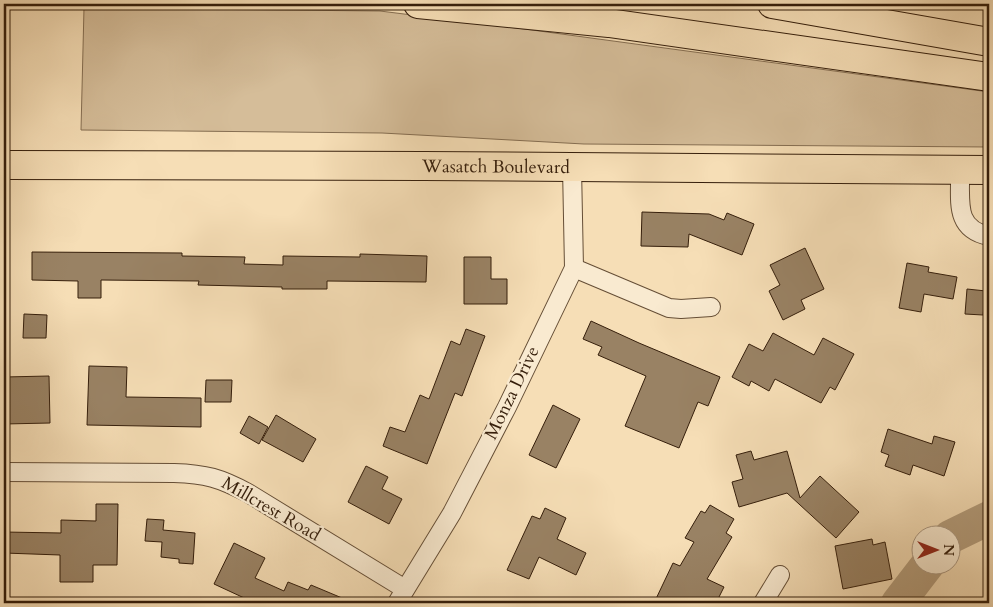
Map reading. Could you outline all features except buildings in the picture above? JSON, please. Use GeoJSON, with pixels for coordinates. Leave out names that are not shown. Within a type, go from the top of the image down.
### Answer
{"type":"FeatureCollection","features":[{"type":"Feature","properties":{"kind":"main road"},"geometry":{"type":"LineString","coordinates":[[418,4],[609,23],[989,77]]}},
{"type":"Feature","properties":{"kind":"main road"},"geometry":{"type":"LineString","coordinates":[[772,4],[989,42]]}},
{"type":"Feature","properties":{"kind":"main road","name":"Wasatch Boulevard"},"geometry":{"type":"LineString","coordinates":[[4,165],[989,170]]}},
{"type":"Feature","properties":{"kind":"street","name":"Monza Drive"},"geometry":{"type":"LineString","coordinates":[[401,596],[452,513],[507,407],[574,268],[572,167]]}},
{"type":"Feature","properties":{"kind":"street"},"geometry":{"type":"LineString","coordinates":[[960,170],[961,212],[964,221],[968,228],[989,236]]}},
{"type":"Feature","properties":{"kind":"street"},"geometry":{"type":"LineString","coordinates":[[574,268],[669,308],[711,307]]}},
{"type":"Feature","properties":{"kind":"street","name":"Millcrest Road"},"geometry":{"type":"LineString","coordinates":[[4,472],[174,473],[221,479],[248,493],[401,596]]}},
{"type":"Feature","properties":{"kind":"street"},"geometry":{"type":"LineString","coordinates":[[763,603],[780,575]]}},
{"type":"Feature","properties":{"kind":"shaded area"},"geometry":{"type":"Polygon","coordinates":[[[84,8],[380,11],[989,92],[989,147],[584,144],[382,133],[81,130],[84,8]]]}},
{"type":"Feature","properties":{"kind":"waterway"},"geometry":{"type":"LineString","coordinates":[[960,532],[989,518]]}},
{"type":"Feature","properties":{"kind":"waterway"},"geometry":{"type":"LineString","coordinates":[[898,603],[920,574]]}}]}
